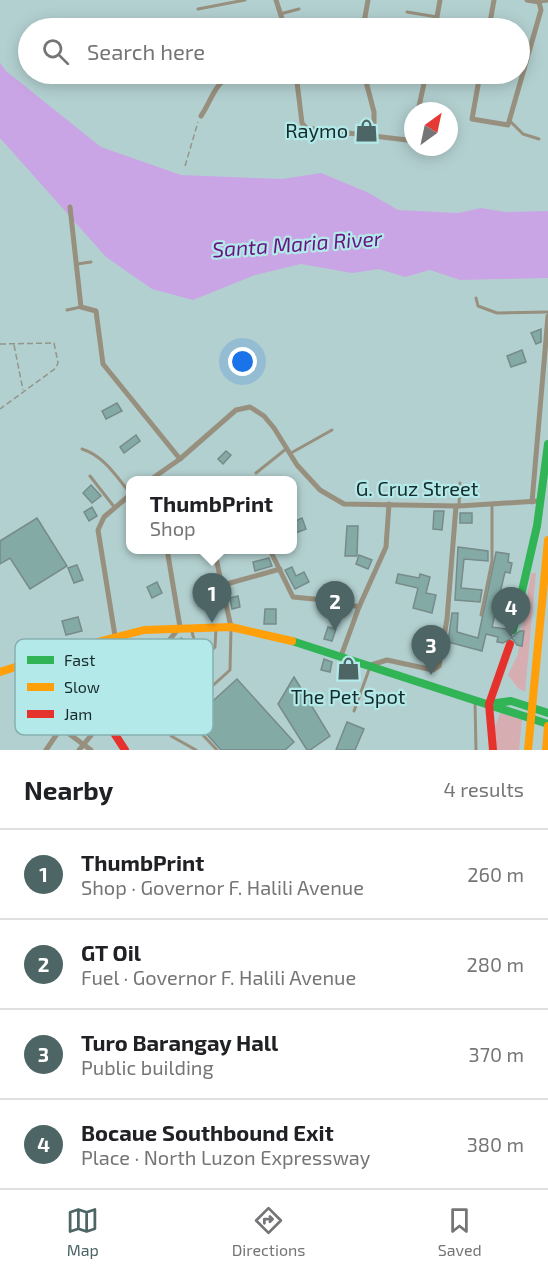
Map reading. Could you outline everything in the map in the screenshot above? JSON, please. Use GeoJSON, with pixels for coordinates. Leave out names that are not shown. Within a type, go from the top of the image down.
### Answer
{"type":"FeatureCollection","features":[{"type":"Feature","properties":{"kind":"main road"},"geometry":{"type":"LineString","coordinates":[[513,630],[537,526],[548,444]]}},
{"type":"Feature","properties":{"kind":"main road"},"geometry":{"type":"LineString","coordinates":[[528,750],[548,540]]}},
{"type":"Feature","properties":{"kind":"main road"},"geometry":{"type":"LineString","coordinates":[[104,639],[144,630],[180,627],[231,627],[270,634],[548,725],[546,750]]}},
{"type":"Feature","properties":{"kind":"main road"},"geometry":{"type":"LineString","coordinates":[[493,750],[489,704],[510,644]]}},
{"type":"Feature","properties":{"kind":"main road"},"geometry":{"type":"LineString","coordinates":[[0,672],[15,667]]}},
{"type":"Feature","properties":{"kind":"main road"},"geometry":{"type":"LineString","coordinates":[[489,704],[511,701],[548,713]]}},
{"type":"Feature","properties":{"kind":"main road"},"geometry":{"type":"LineString","coordinates":[[114,735],[125,750]]}},
{"type":"Feature","properties":{"kind":"street"},"geometry":{"type":"LineString","coordinates":[[276,0],[281,17]]}},
{"type":"Feature","properties":{"kind":"street"},"geometry":{"type":"LineString","coordinates":[[365,18],[368,0]]}},
{"type":"Feature","properties":{"kind":"street"},"geometry":{"type":"LineString","coordinates":[[437,17],[440,0]]}},
{"type":"Feature","properties":{"kind":"street"},"geometry":{"type":"LineString","coordinates":[[491,18],[494,0]]}},
{"type":"Feature","properties":{"kind":"street"},"geometry":{"type":"LineString","coordinates":[[527,0],[539,2],[541,10],[530,51]]}},
{"type":"Feature","properties":{"kind":"street"},"geometry":{"type":"LineString","coordinates":[[201,116],[220,84]]}},
{"type":"Feature","properties":{"kind":"street"},"geometry":{"type":"LineString","coordinates":[[297,84],[302,123],[306,128],[404,138]]}},
{"type":"Feature","properties":{"kind":"street"},"geometry":{"type":"LineString","coordinates":[[367,84],[374,112],[374,136]]}},
{"type":"Feature","properties":{"kind":"street"},"geometry":{"type":"LineString","coordinates":[[420,102],[424,84]]}},
{"type":"Feature","properties":{"kind":"street"},"geometry":{"type":"LineString","coordinates":[[478,84],[472,119],[504,126],[511,122],[521,84]]}},
{"type":"Feature","properties":{"kind":"street"},"geometry":{"type":"LineString","coordinates":[[70,207],[81,307],[96,310],[103,364],[180,459]]}},
{"type":"Feature","properties":{"kind":"street","name":"G. Cruz Street"},"geometry":{"type":"LineString","coordinates":[[156,476],[180,459],[236,410],[250,407],[264,416],[288,451],[320,490],[333,500],[366,506],[389,504],[458,506],[535,501],[548,314]]}},
{"type":"Feature","properties":{"kind":"street"},"geometry":{"type":"LineString","coordinates":[[114,636],[98,530],[104,518],[126,499]]}},
{"type":"Feature","properties":{"kind":"street"},"geometry":{"type":"LineString","coordinates":[[341,656],[359,607],[386,547],[389,504]]}},
{"type":"Feature","properties":{"kind":"street"},"geometry":{"type":"LineString","coordinates":[[370,665],[387,660],[434,670],[439,666],[447,619],[458,506]]}},
{"type":"Feature","properties":{"kind":"street"},"geometry":{"type":"LineString","coordinates":[[272,554],[293,597],[335,601],[359,607]]}},
{"type":"Feature","properties":{"kind":"street"},"geometry":{"type":"LineString","coordinates":[[168,555],[180,627],[170,639]]}},
{"type":"Feature","properties":{"kind":"street"},"geometry":{"type":"LineString","coordinates":[[216,558],[224,585],[231,627]]}},
{"type":"Feature","properties":{"kind":"street"},"geometry":{"type":"LineString","coordinates":[[224,585],[280,569]]}},
{"type":"Feature","properties":{"kind":"street"},"geometry":{"type":"LineString","coordinates":[[46,750],[57,735]]}},
{"type":"Feature","properties":{"kind":"street"},"geometry":{"type":"LineString","coordinates":[[71,735],[91,750]]}},
{"type":"Feature","properties":{"kind":"street"},"geometry":{"type":"LineString","coordinates":[[79,750],[91,735]]}},
{"type":"Feature","properties":{"kind":"lane"},"geometry":{"type":"LineString","coordinates":[[198,9],[245,0]]}},
{"type":"Feature","properties":{"kind":"lane"},"geometry":{"type":"LineString","coordinates":[[539,2],[548,1]]}},
{"type":"Feature","properties":{"kind":"lane"},"geometry":{"type":"LineString","coordinates":[[277,18],[299,9]]}},
{"type":"Feature","properties":{"kind":"lane"},"geometry":{"type":"LineString","coordinates":[[407,12],[437,17]]}},
{"type":"Feature","properties":{"kind":"lane"},"geometry":{"type":"LineString","coordinates":[[511,122],[523,134],[539,139]]}},
{"type":"Feature","properties":{"kind":"lane"},"geometry":{"type":"LineString","coordinates":[[75,264],[91,262]]}},
{"type":"Feature","properties":{"kind":"lane"},"geometry":{"type":"LineString","coordinates":[[476,298],[478,306],[488,311],[548,314]]}},
{"type":"Feature","properties":{"kind":"lane"},"geometry":{"type":"LineString","coordinates":[[67,310],[81,307]]}},
{"type":"Feature","properties":{"kind":"lane"},"geometry":{"type":"LineString","coordinates":[[256,473],[288,451],[332,430]]}},
{"type":"Feature","properties":{"kind":"lane"},"geometry":{"type":"LineString","coordinates":[[82,448],[93,453],[107,465],[126,489]]}},
{"type":"Feature","properties":{"kind":"lane"},"geometry":{"type":"LineString","coordinates":[[90,476],[115,508]]}},
{"type":"Feature","properties":{"kind":"lane"},"geometry":{"type":"LineString","coordinates":[[458,506],[460,483]]}},
{"type":"Feature","properties":{"kind":"lane"},"geometry":{"type":"LineString","coordinates":[[481,615],[492,561],[492,502]]}},
{"type":"Feature","properties":{"kind":"lane"},"geometry":{"type":"LineString","coordinates":[[213,648],[216,626]]}},
{"type":"Feature","properties":{"kind":"lane"},"geometry":{"type":"LineString","coordinates":[[191,627],[192,639]]}},
{"type":"Feature","properties":{"kind":"lane"},"geometry":{"type":"LineString","coordinates":[[213,685],[230,670],[231,627]]}},
{"type":"Feature","properties":{"kind":"lane"},"geometry":{"type":"LineString","coordinates":[[354,711],[370,665]]}},
{"type":"Feature","properties":{"kind":"lane"},"geometry":{"type":"LineString","coordinates":[[475,700],[476,750]]}},
{"type":"Feature","properties":{"kind":"lane"},"geometry":{"type":"LineString","coordinates":[[172,735],[196,750]]}},
{"type":"Feature","properties":{"kind":"lane"},"geometry":{"type":"LineString","coordinates":[[203,735],[217,750]]}},
{"type":"Feature","properties":{"kind":"path"},"geometry":{"type":"LineString","coordinates":[[186,166],[201,116]]}},
{"type":"Feature","properties":{"kind":"path"},"geometry":{"type":"LineString","coordinates":[[0,344],[54,343],[58,363],[56,368],[0,409]]}},
{"type":"Feature","properties":{"kind":"path"},"geometry":{"type":"LineString","coordinates":[[14,344],[24,392]]}},
{"type":"Feature","properties":{"kind":"shaded area"},"geometry":{"type":"Polygon","coordinates":[[[531,573],[536,573],[525,692],[518,688],[508,675],[518,654],[531,573]]]}},
{"type":"Feature","properties":{"kind":"shaded area"},"geometry":{"type":"Polygon","coordinates":[[[500,713],[522,719],[519,750],[495,750],[495,727],[500,713]]]}},
{"type":"Feature","properties":{"kind":"water","name":"Santa Maria River"},"geometry":{"type":"Polygon","coordinates":[[[0,63],[18,81],[18,84],[22,84],[101,147],[181,175],[282,179],[321,173],[367,192],[398,210],[458,213],[481,208],[505,212],[548,211],[548,278],[460,280],[430,270],[405,277],[379,269],[352,273],[301,264],[255,275],[193,300],[152,289],[106,257],[0,138],[0,63]]]}},
{"type":"Feature","properties":{"kind":"building"},"geometry":{"type":"Polygon","coordinates":[[[541,329],[541,342],[536,344],[531,333],[541,329]]]}},
{"type":"Feature","properties":{"kind":"building"},"geometry":{"type":"Polygon","coordinates":[[[522,350],[526,362],[511,367],[507,356],[522,350]]]}},
{"type":"Feature","properties":{"kind":"building"},"geometry":{"type":"Polygon","coordinates":[[[117,403],[122,411],[106,419],[102,411],[117,403]]]}},
{"type":"Feature","properties":{"kind":"building"},"geometry":{"type":"Polygon","coordinates":[[[136,435],[140,441],[124,453],[120,447],[136,435]]]}},
{"type":"Feature","properties":{"kind":"building"},"geometry":{"type":"Polygon","coordinates":[[[226,451],[231,455],[223,464],[218,459],[226,451]]]}},
{"type":"Feature","properties":{"kind":"building"},"geometry":{"type":"Polygon","coordinates":[[[91,485],[101,496],[92,503],[83,493],[91,485]]]}},
{"type":"Feature","properties":{"kind":"building"},"geometry":{"type":"Polygon","coordinates":[[[92,507],[97,516],[89,521],[84,512],[92,507]]]}},
{"type":"Feature","properties":{"kind":"building"},"geometry":{"type":"Polygon","coordinates":[[[434,511],[444,511],[442,530],[433,529],[434,511]]]}},
{"type":"Feature","properties":{"kind":"building"},"geometry":{"type":"Polygon","coordinates":[[[460,513],[472,513],[472,523],[460,523],[460,513]]]}},
{"type":"Feature","properties":{"kind":"building"},"geometry":{"type":"Polygon","coordinates":[[[37,518],[67,566],[30,589],[10,558],[0,564],[0,541],[37,518]]]}},
{"type":"Feature","properties":{"kind":"building"},"geometry":{"type":"Polygon","coordinates":[[[302,518],[306,529],[297,532],[297,520],[302,518]]]}},
{"type":"Feature","properties":{"kind":"building"},"geometry":{"type":"Polygon","coordinates":[[[347,526],[358,526],[357,556],[345,556],[347,526]]]}},
{"type":"Feature","properties":{"kind":"building"},"geometry":{"type":"Polygon","coordinates":[[[458,547],[488,551],[488,561],[464,559],[461,588],[482,590],[480,602],[455,600],[458,547]]]}},
{"type":"Feature","properties":{"kind":"building"},"geometry":{"type":"Polygon","coordinates":[[[496,552],[509,554],[508,562],[512,563],[510,573],[505,572],[492,627],[506,629],[512,637],[524,631],[522,646],[517,645],[512,638],[503,643],[497,642],[498,637],[486,634],[482,651],[448,642],[452,613],[458,613],[457,632],[478,638],[496,552]]]}},
{"type":"Feature","properties":{"kind":"building"},"geometry":{"type":"Polygon","coordinates":[[[359,555],[372,560],[368,569],[356,564],[359,555]]]}},
{"type":"Feature","properties":{"kind":"building"},"geometry":{"type":"Polygon","coordinates":[[[269,558],[272,566],[255,571],[253,562],[269,558]]]}},
{"type":"Feature","properties":{"kind":"building"},"geometry":{"type":"Polygon","coordinates":[[[77,565],[83,580],[74,583],[68,568],[77,565]]]}},
{"type":"Feature","properties":{"kind":"building"},"geometry":{"type":"Polygon","coordinates":[[[292,567],[296,576],[304,572],[309,582],[295,589],[285,570],[292,567]]]}},
{"type":"Feature","properties":{"kind":"building"},"geometry":{"type":"Polygon","coordinates":[[[398,574],[419,578],[420,574],[430,577],[426,593],[436,595],[432,613],[413,608],[418,588],[396,583],[398,574]]]}},
{"type":"Feature","properties":{"kind":"building"},"geometry":{"type":"Polygon","coordinates":[[[157,582],[162,593],[152,598],[147,587],[157,582]]]}},
{"type":"Feature","properties":{"kind":"building"},"geometry":{"type":"Polygon","coordinates":[[[238,596],[240,607],[232,609],[230,598],[238,596]]]}},
{"type":"Feature","properties":{"kind":"building"},"geometry":{"type":"Polygon","coordinates":[[[265,609],[276,609],[276,624],[264,624],[265,609]]]}},
{"type":"Feature","properties":{"kind":"building"},"geometry":{"type":"Polygon","coordinates":[[[78,617],[82,631],[66,635],[62,621],[78,617]]]}},
{"type":"Feature","properties":{"kind":"building"},"geometry":{"type":"Polygon","coordinates":[[[328,627],[336,629],[332,641],[324,639],[328,627]]]}},
{"type":"Feature","properties":{"kind":"building"},"geometry":{"type":"Polygon","coordinates":[[[324,659],[332,662],[330,672],[321,670],[324,659]]]}},
{"type":"Feature","properties":{"kind":"building"},"geometry":{"type":"Polygon","coordinates":[[[344,666],[353,668],[351,679],[341,677],[344,666]]]}},
{"type":"Feature","properties":{"kind":"building"},"geometry":{"type":"Polygon","coordinates":[[[294,677],[330,736],[310,750],[307,750],[278,704],[294,677]]]}},
{"type":"Feature","properties":{"kind":"building"},"geometry":{"type":"Polygon","coordinates":[[[237,679],[294,742],[285,750],[221,750],[207,735],[213,735],[213,701],[237,679]]]}},
{"type":"Feature","properties":{"kind":"building"},"geometry":{"type":"Polygon","coordinates":[[[347,722],[364,729],[355,750],[336,750],[347,722]]]}},
{"type":"Feature","properties":{"kind":"traffic: fast"},"geometry":{"type":"LineString","coordinates":[[513,630],[537,526],[548,444]]}},
{"type":"Feature","properties":{"kind":"traffic: fast"},"geometry":{"type":"LineString","coordinates":[[292,641],[548,724]]}},
{"type":"Feature","properties":{"kind":"traffic: fast"},"geometry":{"type":"LineString","coordinates":[[489,704],[511,701],[548,713]]}},
{"type":"Feature","properties":{"kind":"traffic: slow"},"geometry":{"type":"LineString","coordinates":[[528,750],[548,540]]}},
{"type":"Feature","properties":{"kind":"traffic: slow"},"geometry":{"type":"LineString","coordinates":[[109,639],[144,630],[231,627],[292,641]]}},
{"type":"Feature","properties":{"kind":"traffic: slow"},"geometry":{"type":"LineString","coordinates":[[0,672],[15,667]]}},
{"type":"Feature","properties":{"kind":"traffic: slow"},"geometry":{"type":"LineString","coordinates":[[546,750],[548,726]]}},
{"type":"Feature","properties":{"kind":"traffic: jam"},"geometry":{"type":"LineString","coordinates":[[493,750],[489,704],[510,644]]}},
{"type":"Feature","properties":{"kind":"traffic: jam"},"geometry":{"type":"LineString","coordinates":[[115,735],[125,750]]}},
{"type":"Feature","properties":{"kind":"place","name":"Raymo"},"geometry":{"type":"Point","coordinates":[366,130]}},
{"type":"Feature","properties":{"kind":"place","name":"ThumbPrint"},"geometry":{"type":"Point","coordinates":[212,623]}},
{"type":"Feature","properties":{"kind":"place","name":"GT Oil"},"geometry":{"type":"Point","coordinates":[335,631]}},
{"type":"Feature","properties":{"kind":"place","name":"Bocaue Southbound Exit"},"geometry":{"type":"Point","coordinates":[511,637]}},
{"type":"Feature","properties":{"kind":"place","name":"The Pet Spot"},"geometry":{"type":"Point","coordinates":[348,669]}},
{"type":"Feature","properties":{"kind":"place","name":"Turo Barangay Hall"},"geometry":{"type":"Point","coordinates":[431,675]}}]}
